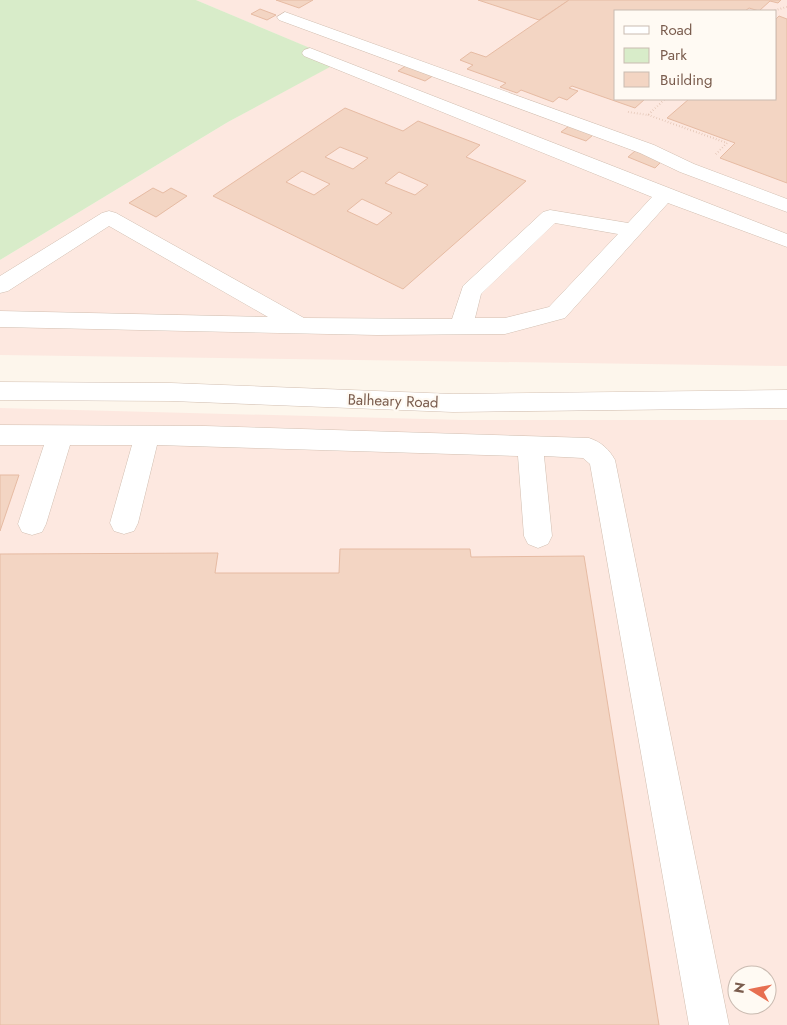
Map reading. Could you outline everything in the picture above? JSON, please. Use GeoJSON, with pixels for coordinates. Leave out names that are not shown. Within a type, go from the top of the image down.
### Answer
{"type":"FeatureCollection","features":[{"type":"Feature","properties":{"kind":"street"},"geometry":{"type":"LineString","coordinates":[[285,17],[647,149],[687,168],[787,206]]}},
{"type":"Feature","properties":{"kind":"street"},"geometry":{"type":"LineString","coordinates":[[335,63],[365,45]]}},
{"type":"Feature","properties":{"kind":"street"},"geometry":{"type":"LineString","coordinates":[[310,53],[665,195],[787,241]]}},
{"type":"Feature","properties":{"kind":"street"},"geometry":{"type":"LineString","coordinates":[[0,319],[505,326],[557,313],[665,195]]}},
{"type":"Feature","properties":{"kind":"street"},"geometry":{"type":"LineString","coordinates":[[461,326],[471,291],[550,216],[634,230]]}},
{"type":"Feature","properties":{"kind":"street"},"geometry":{"type":"LineString","coordinates":[[0,286],[109,217],[299,324]]}},
{"type":"Feature","properties":{"kind":"street","name":"Balheary Road"},"geometry":{"type":"LineString","coordinates":[[0,391],[171,392],[453,403],[787,399]]}},
{"type":"Feature","properties":{"kind":"street"},"geometry":{"type":"LineString","coordinates":[[0,435],[146,436],[590,448],[602,460],[709,1025]]}},
{"type":"Feature","properties":{"kind":"street"},"geometry":{"type":"LineString","coordinates":[[32,524],[60,435]]}},
{"type":"Feature","properties":{"kind":"street"},"geometry":{"type":"LineString","coordinates":[[124,523],[146,436]]}},
{"type":"Feature","properties":{"kind":"street"},"geometry":{"type":"LineString","coordinates":[[530,447],[538,536]]}},
{"type":"Feature","properties":{"kind":"path"},"geometry":{"type":"LineString","coordinates":[[648,115],[664,100]]}},
{"type":"Feature","properties":{"kind":"path"},"geometry":{"type":"LineString","coordinates":[[628,112],[648,115],[727,143],[712,158]]}},
{"type":"Feature","properties":{"kind":"shaded area"},"geometry":{"type":"Polygon","coordinates":[[[196,0],[787,0],[787,366],[0,355],[0,260],[228,122],[340,61],[196,0]]]}},
{"type":"Feature","properties":{"kind":"shaded area"},"geometry":{"type":"Polygon","coordinates":[[[0,408],[463,420],[787,420],[787,1025],[0,1025],[0,408]]]}},
{"type":"Feature","properties":{"kind":"green space"},"geometry":{"type":"Polygon","coordinates":[[[0,0],[196,0],[341,61],[228,122],[0,260],[0,0]]]}},
{"type":"Feature","properties":{"kind":"building"},"geometry":{"type":"Polygon","coordinates":[[[276,0],[313,0],[299,8],[276,0]]]}},
{"type":"Feature","properties":{"kind":"building"},"geometry":{"type":"Polygon","coordinates":[[[478,0],[569,0],[539,20],[478,0]]]}},
{"type":"Feature","properties":{"kind":"building"},"geometry":{"type":"Polygon","coordinates":[[[569,0],[781,0],[778,3],[770,1],[760,10],[749,8],[746,10],[614,10],[614,100],[644,100],[635,108],[572,86],[569,88],[578,91],[567,100],[559,97],[553,102],[521,90],[517,93],[500,87],[506,83],[467,69],[473,65],[460,60],[471,52],[486,57],[569,0]]]}},
{"type":"Feature","properties":{"kind":"building"},"geometry":{"type":"Polygon","coordinates":[[[260,9],[276,15],[267,20],[251,14],[260,9]]]}},
{"type":"Feature","properties":{"kind":"building"},"geometry":{"type":"Polygon","coordinates":[[[779,16],[787,19],[787,183],[720,158],[735,143],[667,118],[688,100],[777,100],[777,18],[779,16]]]}},
{"type":"Feature","properties":{"kind":"building"},"geometry":{"type":"Polygon","coordinates":[[[407,65],[434,75],[425,81],[398,71],[407,65]]]}},
{"type":"Feature","properties":{"kind":"building"},"geometry":{"type":"Polygon","coordinates":[[[345,108],[403,131],[418,121],[480,145],[466,157],[526,181],[403,289],[213,196],[345,108]],[[340,147],[325,157],[353,169],[368,158],[340,147]],[[302,171],[286,182],[314,195],[330,184],[302,171]],[[399,172],[385,183],[415,195],[428,185],[399,172]],[[362,199],[347,211],[377,225],[392,213],[362,199]]]}},
{"type":"Feature","properties":{"kind":"building"},"geometry":{"type":"Polygon","coordinates":[[[569,126],[593,135],[586,141],[561,132],[569,126]]]}},
{"type":"Feature","properties":{"kind":"building"},"geometry":{"type":"Polygon","coordinates":[[[635,151],[662,161],[655,168],[628,157],[635,151]]]}},
{"type":"Feature","properties":{"kind":"building"},"geometry":{"type":"Polygon","coordinates":[[[153,188],[163,193],[171,188],[187,196],[156,217],[129,203],[153,188]]]}},
{"type":"Feature","properties":{"kind":"building"},"geometry":{"type":"Polygon","coordinates":[[[0,475],[19,475],[0,531],[0,475]]]}},
{"type":"Feature","properties":{"kind":"building"},"geometry":{"type":"Polygon","coordinates":[[[340,549],[470,549],[471,557],[584,556],[659,1025],[0,1025],[0,554],[218,553],[215,573],[339,573],[340,549]]]}}]}
